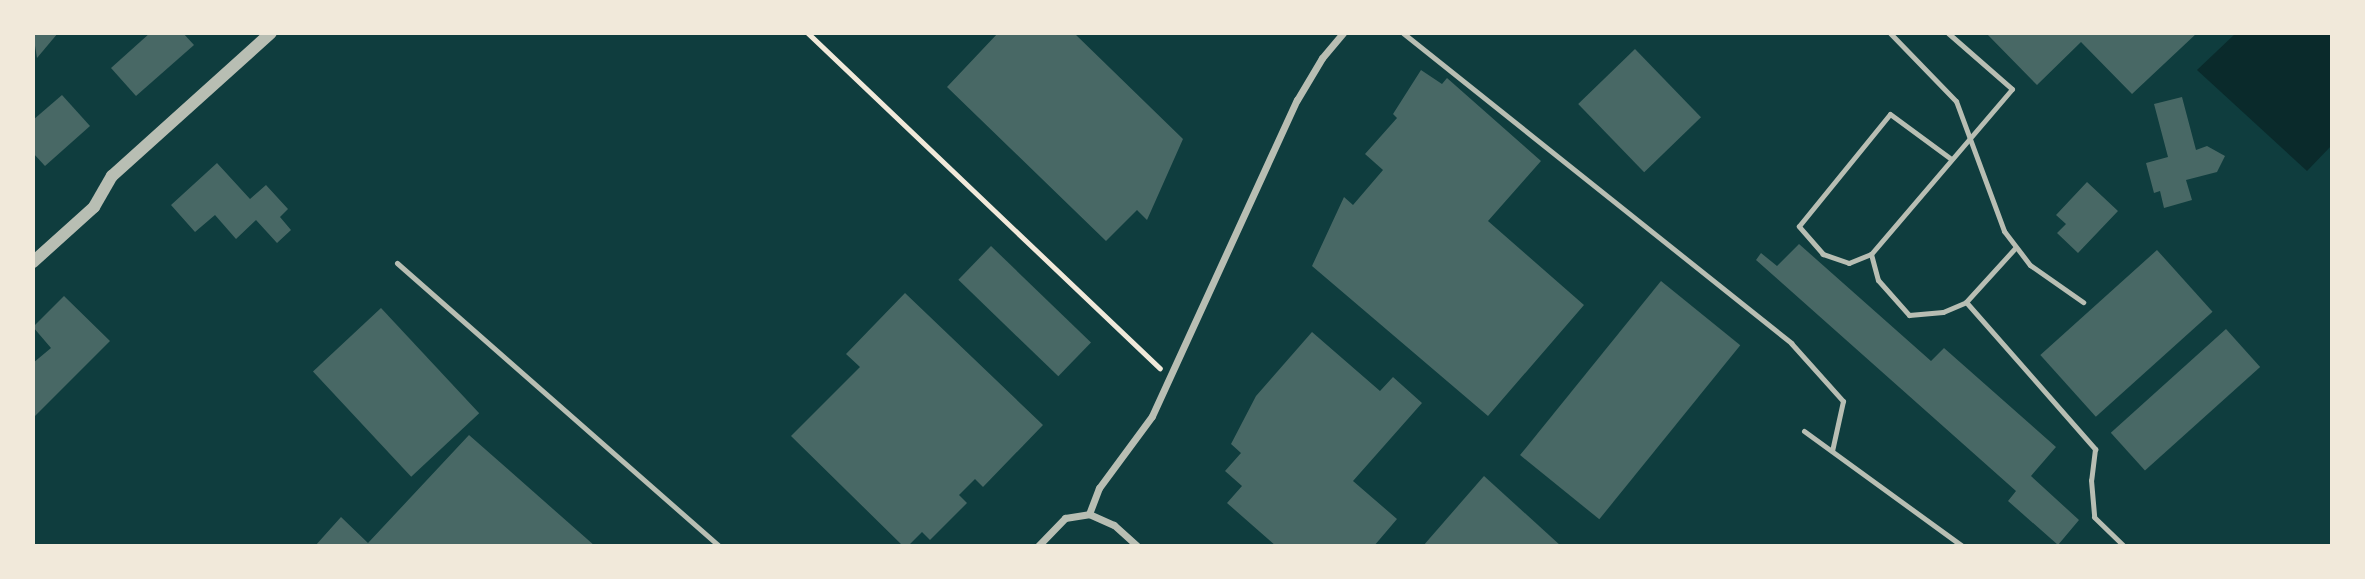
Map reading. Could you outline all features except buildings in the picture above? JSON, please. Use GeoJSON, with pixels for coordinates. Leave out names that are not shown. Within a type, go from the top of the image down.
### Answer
{"type":"FeatureCollection","features":[{"type":"Feature","properties":{"kind":"street"},"geometry":{"type":"LineString","coordinates":[[33,262],[94,207],[112,176],[271,33]]}},
{"type":"Feature","properties":{"kind":"street"},"geometry":{"type":"LineString","coordinates":[[1089,514],[1099,488],[1152,416],[1297,100],[1343,33]]}},
{"type":"Feature","properties":{"kind":"street"},"geometry":{"type":"LineString","coordinates":[[1038,546],[1065,518],[1089,514],[1114,525],[1137,546]]}},
{"type":"Feature","properties":{"kind":"lane"},"geometry":{"type":"LineString","coordinates":[[1404,33],[1791,343],[1843,401],[1832,451]]}},
{"type":"Feature","properties":{"kind":"lane"},"geometry":{"type":"LineString","coordinates":[[1890,33],[1956,101],[2004,232],[2030,265],[2083,302]]}},
{"type":"Feature","properties":{"kind":"lane"},"geometry":{"type":"LineString","coordinates":[[1948,33],[2012,89],[1871,254],[1849,263],[1823,254],[1799,226],[1890,114],[1951,159]]}},
{"type":"Feature","properties":{"kind":"lane"},"geometry":{"type":"LineString","coordinates":[[1871,254],[1878,281],[1909,315],[1943,312],[1966,302],[2016,247]]}},
{"type":"Feature","properties":{"kind":"lane"},"geometry":{"type":"LineString","coordinates":[[397,263],[719,546]]}},
{"type":"Feature","properties":{"kind":"lane"},"geometry":{"type":"LineString","coordinates":[[1966,302],[2095,449],[2091,480],[2094,517],[2124,546]]}},
{"type":"Feature","properties":{"kind":"lane"},"geometry":{"type":"LineString","coordinates":[[1804,431],[1962,546]]}},
{"type":"Feature","properties":{"kind":"path"},"geometry":{"type":"LineString","coordinates":[[808,33],[1171,378]]}},
{"type":"Feature","properties":{"kind":"water"},"geometry":{"type":"Polygon","coordinates":[[[2236,33],[2332,33],[2332,145],[2307,171],[2197,70],[2236,33]]]}}]}
